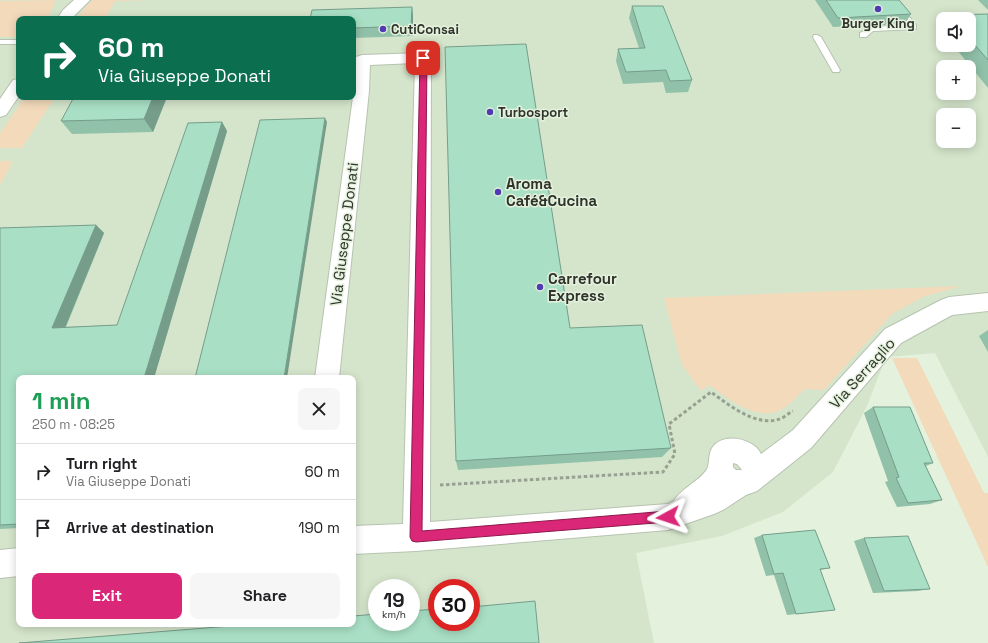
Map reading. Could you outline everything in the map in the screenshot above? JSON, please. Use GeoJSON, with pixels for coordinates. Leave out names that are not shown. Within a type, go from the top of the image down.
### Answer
{"type":"FeatureCollection","features":[{"type":"Feature","properties":{"kind":"street"},"geometry":{"type":"LineString","coordinates":[[67,11],[83,0]]}},
{"type":"Feature","properties":{"kind":"street","name":"Via Giuseppe Donati"},"geometry":{"type":"LineString","coordinates":[[327,375],[361,91],[362,60],[423,58],[417,486]]}},
{"type":"Feature","properties":{"kind":"street"},"geometry":{"type":"LineString","coordinates":[[0,111],[16,88]]}},
{"type":"Feature","properties":{"kind":"street","name":"Via Serraglio"},"geometry":{"type":"LineString","coordinates":[[416,537],[668,517],[714,501],[740,472],[778,458],[802,439],[893,336],[949,306],[988,302]]}},
{"type":"Feature","properties":{"kind":"street"},"geometry":{"type":"LineString","coordinates":[[356,540],[416,537],[417,486]]}},
{"type":"Feature","properties":{"kind":"street"},"geometry":{"type":"LineString","coordinates":[[0,564],[16,562]]}},
{"type":"Feature","properties":{"kind":"lane"},"geometry":{"type":"LineString","coordinates":[[863,35],[871,29],[913,27],[891,0]]}},
{"type":"Feature","properties":{"kind":"lane"},"geometry":{"type":"LineString","coordinates":[[817,37],[836,70]]}},
{"type":"Feature","properties":{"kind":"lane"},"geometry":{"type":"LineString","coordinates":[[0,42],[16,42]]}},
{"type":"Feature","properties":{"kind":"path"},"geometry":{"type":"LineString","coordinates":[[417,486],[663,472],[675,454],[669,424],[711,392],[734,408],[763,420],[782,418],[794,411],[798,406]]}},
{"type":"Feature","properties":{"kind":"shaded area"},"geometry":{"type":"Polygon","coordinates":[[[0,0],[988,0],[988,457],[935,353],[886,357],[867,406],[833,472],[783,512],[722,536],[636,553],[654,643],[0,643],[0,0]]]}},
{"type":"Feature","properties":{"kind":"shaded area"},"geometry":{"type":"Polygon","coordinates":[[[55,0],[49,16],[16,16],[16,37],[0,37],[0,1],[55,0]]]}},
{"type":"Feature","properties":{"kind":"shaded area"},"geometry":{"type":"Polygon","coordinates":[[[93,0],[154,0],[115,1],[107,16],[79,16],[87,5],[93,0]]]}},
{"type":"Feature","properties":{"kind":"shaded area"},"geometry":{"type":"Polygon","coordinates":[[[23,100],[53,100],[22,148],[0,148],[0,133],[23,100]]]}},
{"type":"Feature","properties":{"kind":"shaded area"},"geometry":{"type":"Polygon","coordinates":[[[0,161],[13,161],[0,185],[0,161]]]}},
{"type":"Feature","properties":{"kind":"shaded area"},"geometry":{"type":"Polygon","coordinates":[[[961,286],[923,297],[892,314],[824,390],[805,389],[784,408],[776,412],[767,413],[758,413],[749,410],[724,396],[709,385],[701,391],[682,365],[664,298],[961,286]]]}},
{"type":"Feature","properties":{"kind":"shaded area"},"geometry":{"type":"Polygon","coordinates":[[[892,358],[917,358],[984,493],[988,493],[988,567],[892,358]]]}},
{"type":"Feature","properties":{"kind":"building"},"geometry":{"type":"Polygon","coordinates":[[[826,0],[899,0],[911,14],[838,18],[826,0]]]}},
{"type":"Feature","properties":{"kind":"building"},"geometry":{"type":"Polygon","coordinates":[[[632,6],[663,6],[692,80],[670,81],[666,70],[626,72],[618,49],[645,48],[632,6]]]}},
{"type":"Feature","properties":{"kind":"building"},"geometry":{"type":"Polygon","coordinates":[[[412,7],[411,26],[356,28],[356,16],[311,16],[312,10],[412,7]]]}},
{"type":"Feature","properties":{"kind":"building"},"geometry":{"type":"Polygon","coordinates":[[[976,14],[988,14],[988,60],[976,46],[976,14]]]}},
{"type":"Feature","properties":{"kind":"building"},"geometry":{"type":"Polygon","coordinates":[[[526,44],[570,328],[642,325],[671,448],[456,461],[445,47],[526,44]]]}},
{"type":"Feature","properties":{"kind":"building"},"geometry":{"type":"Polygon","coordinates":[[[72,100],[152,100],[144,119],[61,121],[72,100]]]}},
{"type":"Feature","properties":{"kind":"building"},"geometry":{"type":"Polygon","coordinates":[[[325,118],[284,375],[196,375],[260,120],[325,118]]]}},
{"type":"Feature","properties":{"kind":"building"},"geometry":{"type":"Polygon","coordinates":[[[222,122],[145,375],[16,375],[16,524],[0,525],[0,228],[96,225],[52,328],[117,325],[188,123],[222,122]]]}},
{"type":"Feature","properties":{"kind":"building"},"geometry":{"type":"Polygon","coordinates":[[[873,407],[910,407],[933,463],[924,463],[942,500],[908,503],[896,478],[899,477],[873,407]]]}},
{"type":"Feature","properties":{"kind":"building"},"geometry":{"type":"Polygon","coordinates":[[[815,530],[830,568],[820,569],[835,610],[796,614],[783,573],[774,574],[762,535],[815,530]]]}},
{"type":"Feature","properties":{"kind":"building"},"geometry":{"type":"Polygon","coordinates":[[[908,536],[930,589],[884,591],[864,538],[908,536]]]}},
{"type":"Feature","properties":{"kind":"building"},"geometry":{"type":"Polygon","coordinates":[[[535,601],[539,643],[19,643],[218,627],[356,627],[356,616],[368,615],[368,631],[420,631],[420,610],[428,610],[428,631],[480,631],[480,606],[535,601]]]}},
{"type":"Feature","properties":{"kind":"place","name":"Burger King"},"geometry":{"type":"Point","coordinates":[878,9]}},
{"type":"Feature","properties":{"kind":"place","name":"CutiConsai"},"geometry":{"type":"Point","coordinates":[383,29]}},
{"type":"Feature","properties":{"kind":"place","name":"Turbosport"},"geometry":{"type":"Point","coordinates":[490,112]}},
{"type":"Feature","properties":{"kind":"place","name":"Aroma Café&Cucina"},"geometry":{"type":"Point","coordinates":[498,192]}},
{"type":"Feature","properties":{"kind":"place","name":"Carrefour Express"},"geometry":{"type":"Point","coordinates":[540,287]}},
{"type":"Feature","properties":{"kind":"route"},"geometry":{"type":"LineString","coordinates":[[423,58],[416,537],[668,517]]}}]}
